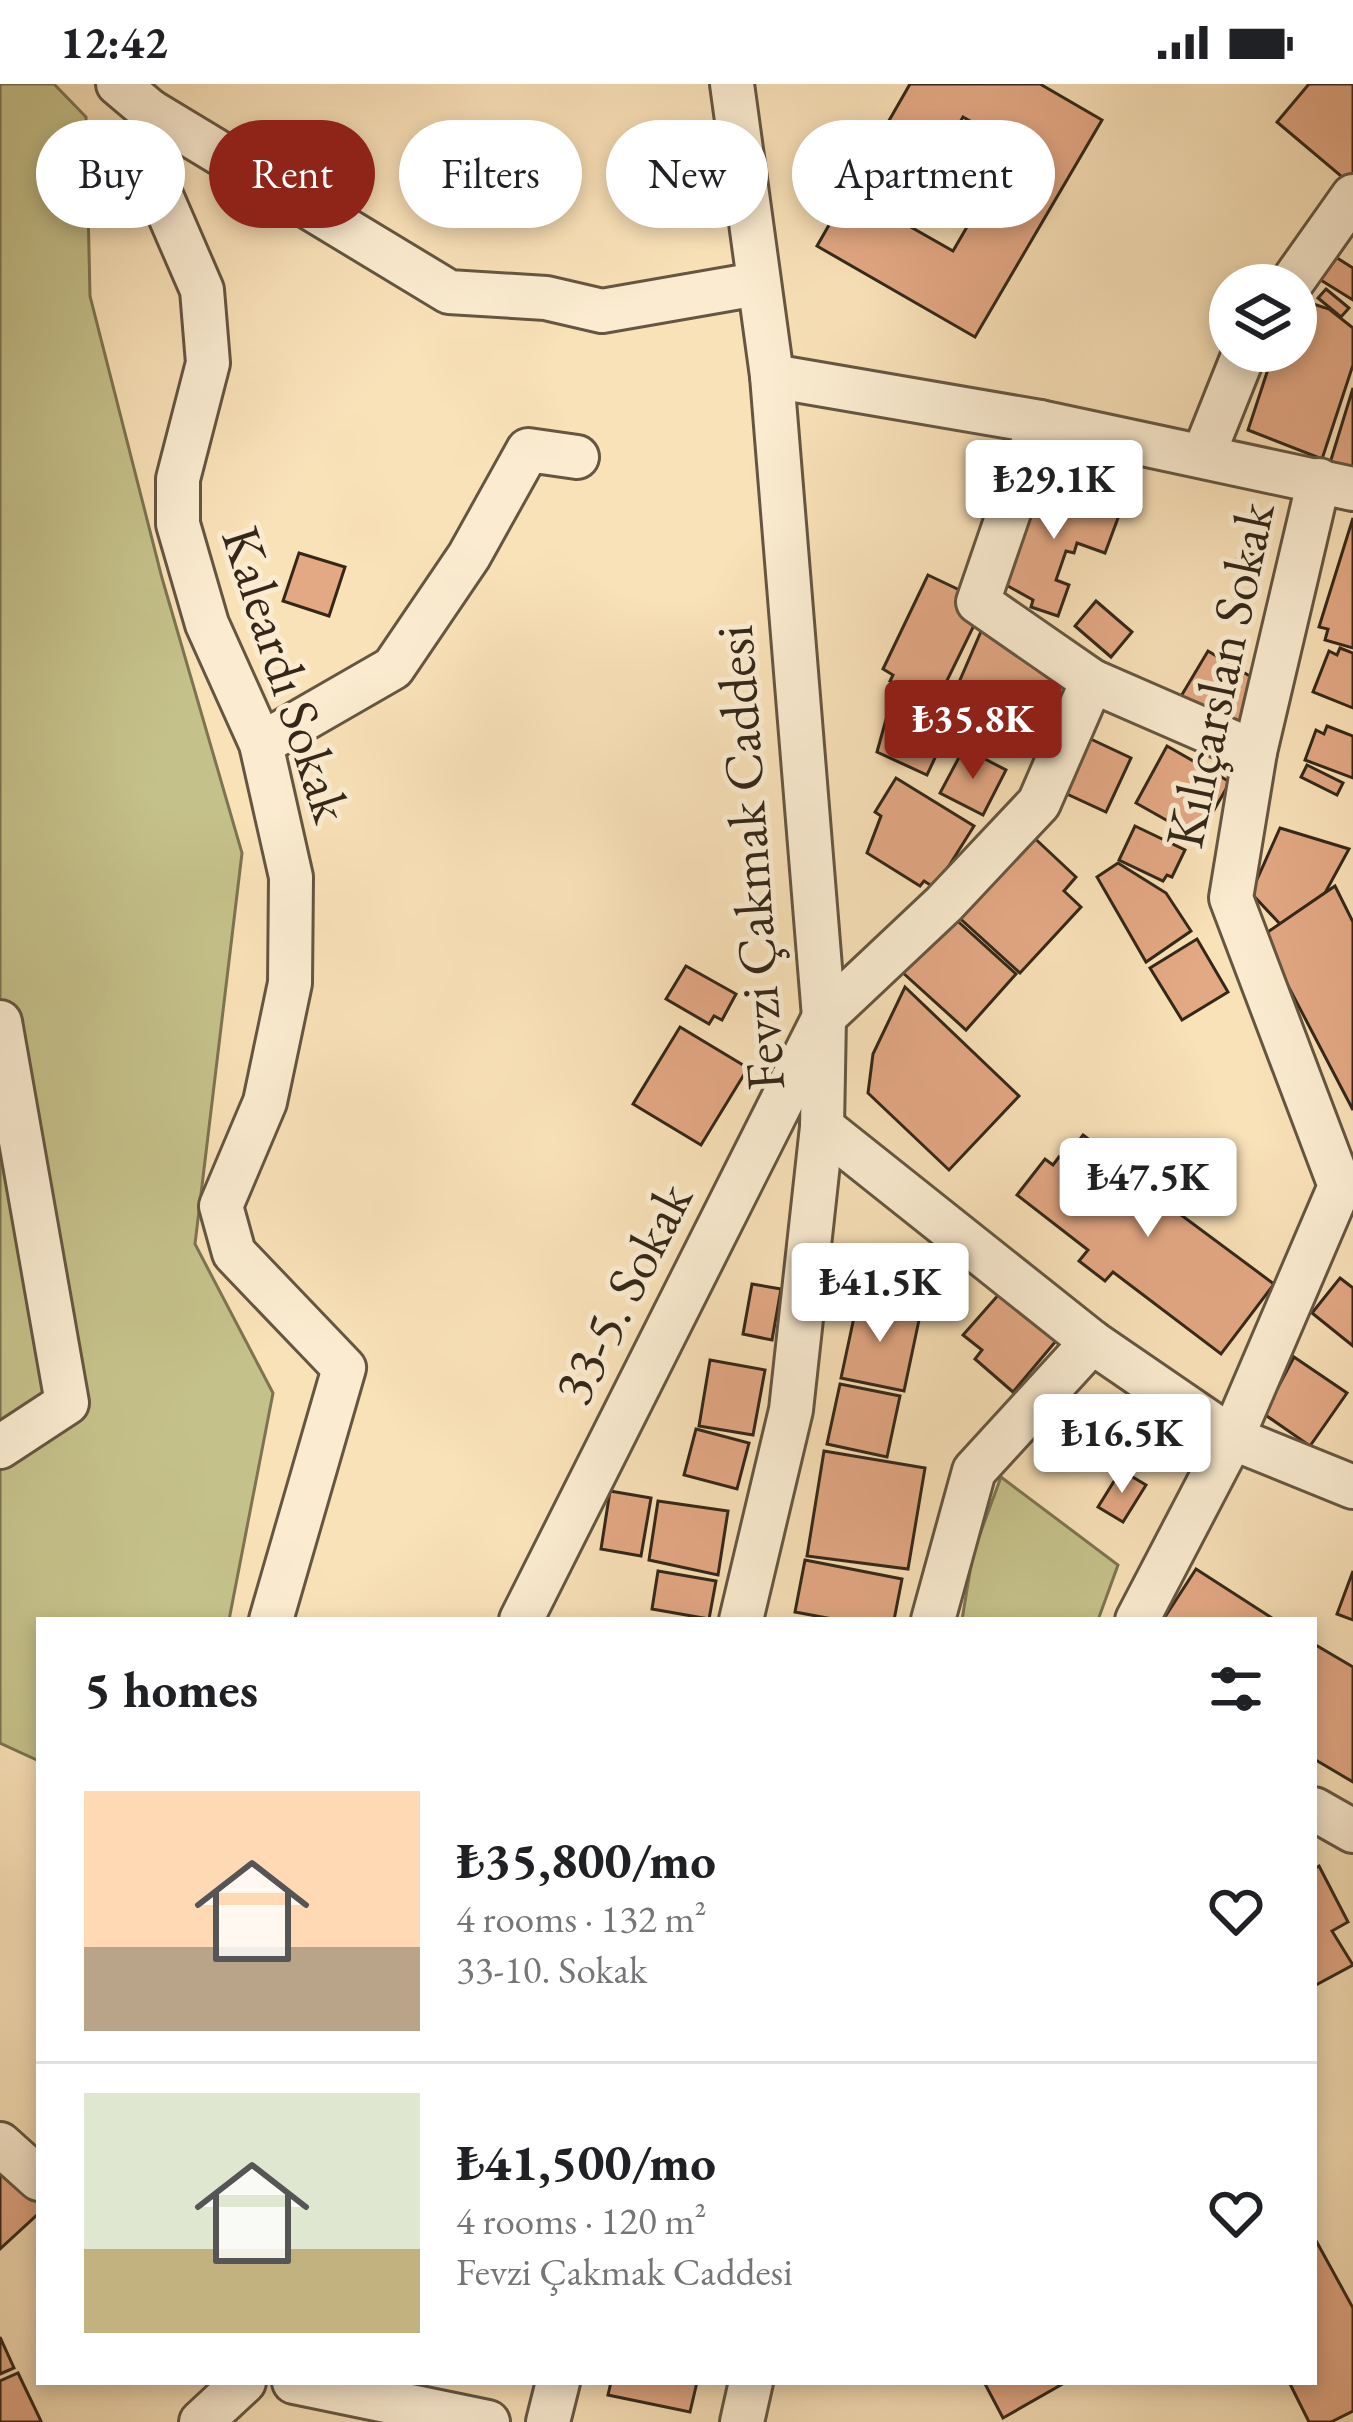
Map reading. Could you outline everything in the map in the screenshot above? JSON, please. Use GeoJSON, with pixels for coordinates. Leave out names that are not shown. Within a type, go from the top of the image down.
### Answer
{"type":"FeatureCollection","features":[{"type":"Feature","properties":{"kind":"street","name":"Fevzi Çakmak Caddesi"},"geometry":{"type":"LineString","coordinates":[[733,84],[772,376],[824,1017],[822,1127],[790,1409],[742,1617]]}},
{"type":"Feature","properties":{"kind":"street"},"geometry":{"type":"LineString","coordinates":[[134,97],[448,292],[546,298],[602,311],[757,284]]}},
{"type":"Feature","properties":{"kind":"street","name":"Kaleardı Sokak"},"geometry":{"type":"LineString","coordinates":[[134,97],[147,164],[202,290],[208,363],[178,479],[178,524],[207,624],[262,744],[291,877],[290,982],[265,1102],[221,1205],[234,1253],[344,1368],[273,1617]]}},
{"type":"Feature","properties":{"kind":"street"},"geometry":{"type":"LineString","coordinates":[[1305,264],[1353,196]]}},
{"type":"Feature","properties":{"kind":"street"},"geometry":{"type":"LineString","coordinates":[[1203,456],[1237,372]]}},
{"type":"Feature","properties":{"kind":"street"},"geometry":{"type":"LineString","coordinates":[[772,376],[1040,422],[1336,484]]}},
{"type":"Feature","properties":{"kind":"street"},"geometry":{"type":"LineString","coordinates":[[1040,422],[979,602],[1092,681],[1255,752]]}},
{"type":"Feature","properties":{"kind":"street"},"geometry":{"type":"LineString","coordinates":[[262,744],[393,668],[469,556],[527,450],[578,457]]}},
{"type":"Feature","properties":{"kind":"street","name":"Kılıçarslan Sokak"},"geometry":{"type":"LineString","coordinates":[[1139,1617],[1232,1438],[1347,1191],[1231,898],[1255,752],[1336,484]]}},
{"type":"Feature","properties":{"kind":"street"},"geometry":{"type":"LineString","coordinates":[[824,1017],[944,904],[1039,803],[1092,681]]}},
{"type":"Feature","properties":{"kind":"street","name":"33-5. Sokak"},"geometry":{"type":"LineString","coordinates":[[523,1617],[824,1017]]}},
{"type":"Feature","properties":{"kind":"street"},"geometry":{"type":"LineString","coordinates":[[0,1022],[68,1403],[0,1447]]}},
{"type":"Feature","properties":{"kind":"street"},"geometry":{"type":"LineString","coordinates":[[822,1127],[1093,1342],[1232,1438],[1353,1487]]}},
{"type":"Feature","properties":{"kind":"street"},"geometry":{"type":"LineString","coordinates":[[934,1617],[974,1471],[1093,1342]]}},
{"type":"Feature","properties":{"kind":"street"},"geometry":{"type":"LineString","coordinates":[[1317,1811],[1353,1831]]}},
{"type":"Feature","properties":{"kind":"street"},"geometry":{"type":"LineString","coordinates":[[0,2144],[36,2176]]}},
{"type":"Feature","properties":{"kind":"street"},"geometry":{"type":"LineString","coordinates":[[201,2422],[241,2385]]}},
{"type":"Feature","properties":{"kind":"street"},"geometry":{"type":"LineString","coordinates":[[309,2385],[488,2422]]}},
{"type":"Feature","properties":{"kind":"street"},"geometry":{"type":"LineString","coordinates":[[548,2422],[557,2385]]}},
{"type":"Feature","properties":{"kind":"street"},"geometry":{"type":"LineString","coordinates":[[742,2422],[750,2385]]}},
{"type":"Feature","properties":{"kind":"shaded area"},"geometry":{"type":"Polygon","coordinates":[[[0,84],[54,84],[86,117],[36,120],[36,228],[88,228],[90,296],[162,578],[242,853],[195,1244],[273,1393],[230,1617],[36,1617],[36,1760],[0,1743],[0,84]]]}},
{"type":"Feature","properties":{"kind":"shaded area"},"geometry":{"type":"Polygon","coordinates":[[[1001,1477],[1118,1565],[1099,1617],[962,1617],[973,1553],[1001,1477]]]}},
{"type":"Feature","properties":{"kind":"building"},"geometry":{"type":"Polygon","coordinates":[[[910,84],[1040,84],[1102,120],[1055,200],[1055,120],[889,120],[910,84]]]}},
{"type":"Feature","properties":{"kind":"building"},"geometry":{"type":"Polygon","coordinates":[[[1309,84],[1353,84],[1353,176],[1348,182],[1277,122],[1309,84]]]}},
{"type":"Feature","properties":{"kind":"building"},"geometry":{"type":"Polygon","coordinates":[[[827,228],[913,228],[953,251],[966,228],[1039,228],[975,337],[817,246],[827,228]]]}},
{"type":"Feature","properties":{"kind":"building"},"geometry":{"type":"Polygon","coordinates":[[[1326,251],[1353,268],[1353,300],[1317,278],[1317,265],[1326,251]]]}},
{"type":"Feature","properties":{"kind":"building"},"geometry":{"type":"Polygon","coordinates":[[[1326,289],[1349,308],[1341,317],[1318,298],[1326,289]]]}},
{"type":"Feature","properties":{"kind":"building"},"geometry":{"type":"Polygon","coordinates":[[[1317,305],[1353,328],[1353,365],[1322,459],[1248,430],[1267,372],[1317,372],[1317,305]]]}},
{"type":"Feature","properties":{"kind":"building"},"geometry":{"type":"Polygon","coordinates":[[[1353,388],[1353,470],[1330,463],[1353,388]]]}},
{"type":"Feature","properties":{"kind":"building"},"geometry":{"type":"Polygon","coordinates":[[[1034,479],[1121,510],[1105,553],[1077,543],[1074,553],[1066,551],[1056,580],[1069,585],[1058,616],[1031,607],[1033,600],[999,581],[1034,479]]]}},
{"type":"Feature","properties":{"kind":"building"},"geometry":{"type":"Polygon","coordinates":[[[1353,518],[1353,648],[1325,640],[1328,629],[1319,627],[1353,518]]]}},
{"type":"Feature","properties":{"kind":"building"},"geometry":{"type":"Polygon","coordinates":[[[1243,549],[1264,561],[1254,579],[1233,567],[1243,549]]]}},
{"type":"Feature","properties":{"kind":"building"},"geometry":{"type":"Polygon","coordinates":[[[299,553],[345,567],[329,616],[283,601],[299,553]]]}},
{"type":"Feature","properties":{"kind":"building"},"geometry":{"type":"Polygon","coordinates":[[[928,575],[972,596],[982,609],[936,703],[890,681],[893,675],[883,669],[928,575]]]}},
{"type":"Feature","properties":{"kind":"building"},"geometry":{"type":"Polygon","coordinates":[[[1096,601],[1132,632],[1111,657],[1075,626],[1096,601]]]}},
{"type":"Feature","properties":{"kind":"building"},"geometry":{"type":"Polygon","coordinates":[[[986,620],[1061,666],[1020,748],[958,717],[962,709],[950,703],[986,620]]]}},
{"type":"Feature","properties":{"kind":"building"},"geometry":{"type":"Polygon","coordinates":[[[1340,648],[1353,653],[1353,708],[1313,692],[1329,651],[1337,655],[1340,648]]]}},
{"type":"Feature","properties":{"kind":"building"},"geometry":{"type":"Polygon","coordinates":[[[1208,651],[1268,687],[1237,739],[1177,703],[1208,651]]]}},
{"type":"Feature","properties":{"kind":"building"},"geometry":{"type":"Polygon","coordinates":[[[890,705],[947,732],[927,775],[877,752],[890,705]]]}},
{"type":"Feature","properties":{"kind":"building"},"geometry":{"type":"Polygon","coordinates":[[[1327,726],[1353,736],[1353,778],[1305,760],[1316,730],[1324,734],[1327,726]]]}},
{"type":"Feature","properties":{"kind":"building"},"geometry":{"type":"Polygon","coordinates":[[[1080,734],[1131,758],[1106,812],[1054,788],[1080,734]]]}},
{"type":"Feature","properties":{"kind":"building"},"geometry":{"type":"Polygon","coordinates":[[[1167,746],[1230,782],[1198,838],[1136,803],[1167,746]]]}},
{"type":"Feature","properties":{"kind":"building"},"geometry":{"type":"Polygon","coordinates":[[[964,748],[1006,770],[983,815],[940,793],[964,748]]]}},
{"type":"Feature","properties":{"kind":"building"},"geometry":{"type":"Polygon","coordinates":[[[1307,765],[1343,783],[1337,795],[1301,777],[1307,765]]]}},
{"type":"Feature","properties":{"kind":"building"},"geometry":{"type":"Polygon","coordinates":[[[896,778],[974,826],[935,888],[924,881],[920,886],[867,853],[881,816],[875,812],[896,778]]]}},
{"type":"Feature","properties":{"kind":"building"},"geometry":{"type":"Polygon","coordinates":[[[1135,826],[1185,850],[1172,877],[1167,875],[1163,881],[1119,860],[1135,826]]]}},
{"type":"Feature","properties":{"kind":"building"},"geometry":{"type":"Polygon","coordinates":[[[1280,828],[1349,849],[1325,893],[1280,924],[1251,893],[1280,828]]]}},
{"type":"Feature","properties":{"kind":"building"},"geometry":{"type":"Polygon","coordinates":[[[1028,832],[1076,877],[1064,891],[1081,907],[1020,973],[954,913],[1028,832]]]}},
{"type":"Feature","properties":{"kind":"building"},"geometry":{"type":"Polygon","coordinates":[[[1118,863],[1166,893],[1191,931],[1146,962],[1097,877],[1118,863]]]}},
{"type":"Feature","properties":{"kind":"building"},"geometry":{"type":"Polygon","coordinates":[[[1335,886],[1353,922],[1353,1110],[1262,936],[1335,886]]]}},
{"type":"Feature","properties":{"kind":"building"},"geometry":{"type":"Polygon","coordinates":[[[952,916],[1016,974],[966,1030],[902,972],[952,916]]]}},
{"type":"Feature","properties":{"kind":"building"},"geometry":{"type":"Polygon","coordinates":[[[1197,939],[1228,992],[1182,1020],[1150,968],[1197,939]]]}},
{"type":"Feature","properties":{"kind":"building"},"geometry":{"type":"Polygon","coordinates":[[[686,966],[736,994],[722,1020],[714,1016],[709,1024],[666,999],[686,966]]]}},
{"type":"Feature","properties":{"kind":"building"},"geometry":{"type":"Polygon","coordinates":[[[905,987],[1019,1096],[949,1170],[868,1093],[873,1054],[905,987]]]}},
{"type":"Feature","properties":{"kind":"building"},"geometry":{"type":"Polygon","coordinates":[[[680,1027],[748,1068],[701,1145],[633,1104],[680,1027]]]}},
{"type":"Feature","properties":{"kind":"building"},"geometry":{"type":"Polygon","coordinates":[[[1083,1135],[1143,1180],[1159,1160],[1195,1188],[1177,1212],[1274,1284],[1221,1354],[1113,1272],[1105,1281],[1079,1261],[1088,1250],[1017,1195],[1045,1159],[1053,1165],[1059,1157],[1064,1161],[1083,1135]]]}},
{"type":"Feature","properties":{"kind":"building"},"geometry":{"type":"Polygon","coordinates":[[[1340,1278],[1353,1288],[1353,1346],[1312,1313],[1340,1278]]]}},
{"type":"Feature","properties":{"kind":"building"},"geometry":{"type":"Polygon","coordinates":[[[752,1284],[781,1289],[772,1340],[743,1334],[752,1284]]]}},
{"type":"Feature","properties":{"kind":"building"},"geometry":{"type":"Polygon","coordinates":[[[1000,1293],[1056,1341],[1013,1392],[975,1359],[982,1350],[963,1335],[1000,1293]]]}},
{"type":"Feature","properties":{"kind":"building"},"geometry":{"type":"Polygon","coordinates":[[[859,1294],[885,1299],[883,1307],[919,1320],[904,1391],[841,1378],[859,1294]]]}},
{"type":"Feature","properties":{"kind":"building"},"geometry":{"type":"Polygon","coordinates":[[[1294,1357],[1347,1393],[1310,1446],[1264,1414],[1294,1357]]]}},
{"type":"Feature","properties":{"kind":"building"},"geometry":{"type":"Polygon","coordinates":[[[710,1360],[765,1370],[753,1435],[699,1426],[710,1360]]]}},
{"type":"Feature","properties":{"kind":"building"},"geometry":{"type":"Polygon","coordinates":[[[840,1384],[900,1396],[887,1457],[827,1444],[840,1384]]]}},
{"type":"Feature","properties":{"kind":"building"},"geometry":{"type":"Polygon","coordinates":[[[696,1429],[749,1443],[737,1489],[684,1475],[696,1429]]]}},
{"type":"Feature","properties":{"kind":"building"},"geometry":{"type":"Polygon","coordinates":[[[824,1451],[925,1468],[908,1569],[807,1556],[824,1451]]]}},
{"type":"Feature","properties":{"kind":"building"},"geometry":{"type":"Polygon","coordinates":[[[1121,1470],[1146,1485],[1123,1522],[1098,1507],[1121,1470]]]}},
{"type":"Feature","properties":{"kind":"building"},"geometry":{"type":"Polygon","coordinates":[[[610,1491],[651,1498],[641,1556],[601,1549],[610,1491]]]}},
{"type":"Feature","properties":{"kind":"building"},"geometry":{"type":"Polygon","coordinates":[[[658,1501],[728,1511],[718,1575],[649,1560],[658,1501]]]}},
{"type":"Feature","properties":{"kind":"building"},"geometry":{"type":"Polygon","coordinates":[[[805,1560],[902,1579],[895,1617],[822,1617],[795,1612],[805,1560]]]}},
{"type":"Feature","properties":{"kind":"building"},"geometry":{"type":"Polygon","coordinates":[[[1196,1569],[1270,1617],[1165,1617],[1196,1569]]]}},
{"type":"Feature","properties":{"kind":"building"},"geometry":{"type":"Polygon","coordinates":[[[658,1571],[716,1581],[709,1617],[652,1609],[658,1571]]]}},
{"type":"Feature","properties":{"kind":"building"},"geometry":{"type":"Polygon","coordinates":[[[1353,1571],[1353,1620],[1337,1614],[1353,1571]]]}},
{"type":"Feature","properties":{"kind":"building"},"geometry":{"type":"Polygon","coordinates":[[[1317,1646],[1353,1667],[1353,1782],[1317,1761],[1317,1646]]]}},
{"type":"Feature","properties":{"kind":"building"},"geometry":{"type":"Polygon","coordinates":[[[1317,1867],[1348,1922],[1332,1931],[1353,1965],[1317,1984],[1317,1867]]]}},
{"type":"Feature","properties":{"kind":"building"},"geometry":{"type":"Polygon","coordinates":[[[0,2160],[36,2199],[36,2216],[0,2249],[0,2160]]]}},
{"type":"Feature","properties":{"kind":"building"},"geometry":{"type":"Polygon","coordinates":[[[1317,2242],[1353,2308],[1353,2411],[1331,2422],[1309,2422],[1290,2385],[1317,2385],[1317,2242]]]}},
{"type":"Feature","properties":{"kind":"building"},"geometry":{"type":"Polygon","coordinates":[[[0,2337],[14,2368],[0,2374],[0,2337]]]}},
{"type":"Feature","properties":{"kind":"building"},"geometry":{"type":"Polygon","coordinates":[[[18,2373],[39,2422],[0,2422],[0,2381],[18,2373]]]}},
{"type":"Feature","properties":{"kind":"building"},"geometry":{"type":"Polygon","coordinates":[[[610,2385],[696,2385],[690,2412],[608,2395],[610,2385]]]}},
{"type":"Feature","properties":{"kind":"building"},"geometry":{"type":"Polygon","coordinates":[[[986,2385],[1061,2385],[1003,2418],[986,2385]]]}}]}
